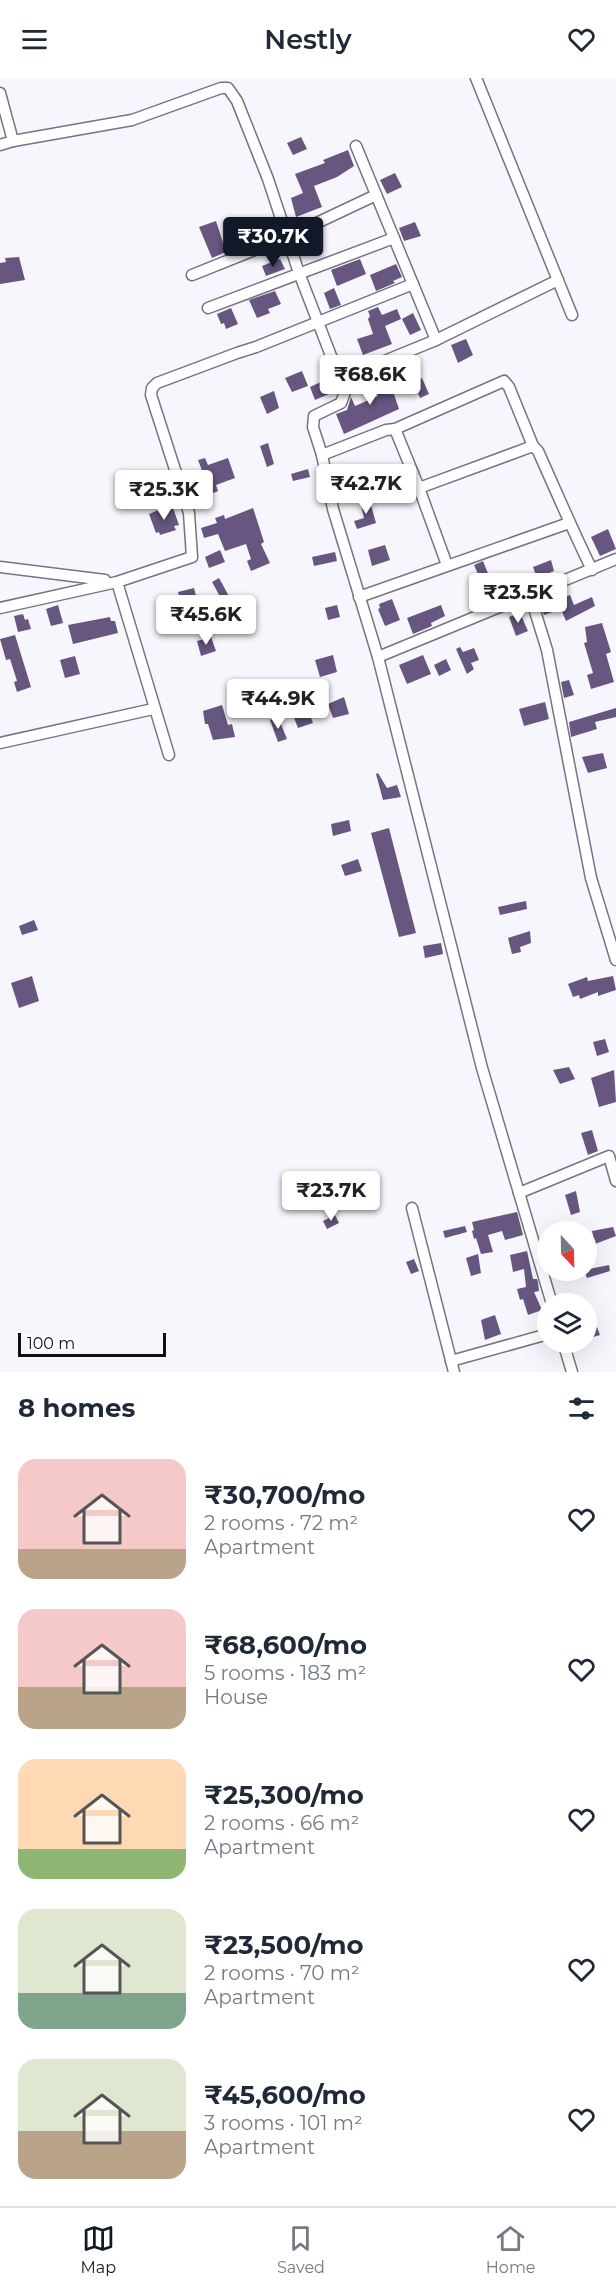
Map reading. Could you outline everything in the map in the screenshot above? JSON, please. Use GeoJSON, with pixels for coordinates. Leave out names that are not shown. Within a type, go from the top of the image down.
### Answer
{"type":"FeatureCollection","features":[{"type":"Feature","properties":{"kind":"street"},"geometry":{"type":"LineString","coordinates":[[477,78],[572,315]]}},
{"type":"Feature","properties":{"kind":"street"},"geometry":{"type":"LineString","coordinates":[[0,146],[13,141],[132,120],[221,88],[228,88],[237,101],[345,392],[341,403],[314,417],[313,427],[322,455],[333,509],[378,657],[482,1068],[549,1293]]}},
{"type":"Feature","properties":{"kind":"street"},"geometry":{"type":"LineString","coordinates":[[0,93],[13,141]]}},
{"type":"Feature","properties":{"kind":"street"},"geometry":{"type":"LineString","coordinates":[[356,146],[436,340]]}},
{"type":"Feature","properties":{"kind":"street"},"geometry":{"type":"LineString","coordinates":[[192,274],[287,237],[376,195]]}},
{"type":"Feature","properties":{"kind":"street"},"geometry":{"type":"LineString","coordinates":[[208,308],[394,238]]}},
{"type":"Feature","properties":{"kind":"street"},"geometry":{"type":"LineString","coordinates":[[339,375],[370,367],[436,340],[558,280]]}},
{"type":"Feature","properties":{"kind":"street"},"geometry":{"type":"LineString","coordinates":[[0,608],[117,582],[192,557],[189,513],[151,395],[152,388],[157,383],[318,323],[413,284]]}},
{"type":"Feature","properties":{"kind":"street"},"geometry":{"type":"LineString","coordinates":[[322,455],[386,430],[395,429],[504,381],[509,387],[533,446],[538,451],[592,570]]}},
{"type":"Feature","properties":{"kind":"street"},"geometry":{"type":"LineString","coordinates":[[395,429],[447,565]]}},
{"type":"Feature","properties":{"kind":"street"},"geometry":{"type":"LineString","coordinates":[[419,488],[533,446]]}},
{"type":"Feature","properties":{"kind":"street"},"geometry":{"type":"LineString","coordinates":[[359,597],[569,523]]}},
{"type":"Feature","properties":{"kind":"street"},"geometry":{"type":"LineString","coordinates":[[378,657],[616,560]]}},
{"type":"Feature","properties":{"kind":"street"},"geometry":{"type":"LineString","coordinates":[[0,567],[117,582]]}},
{"type":"Feature","properties":{"kind":"street"},"geometry":{"type":"LineString","coordinates":[[117,582],[153,709],[169,755]]}},
{"type":"Feature","properties":{"kind":"street"},"geometry":{"type":"LineString","coordinates":[[530,595],[547,650],[591,878],[616,960]]}},
{"type":"Feature","properties":{"kind":"street"},"geometry":{"type":"LineString","coordinates":[[0,743],[153,709]]}},
{"type":"Feature","properties":{"kind":"street"},"geometry":{"type":"LineString","coordinates":[[519,1193],[613,1154],[616,1181]]}},
{"type":"Feature","properties":{"kind":"street"},"geometry":{"type":"LineString","coordinates":[[412,1208],[452,1367],[537,1338]]}},
{"type":"Feature","properties":{"kind":"street"},"geometry":{"type":"LineString","coordinates":[[566,1353],[572,1372]]}},
{"type":"Feature","properties":{"kind":"building"},"geometry":{"type":"Polygon","coordinates":[[[301,137],[307,149],[293,155],[287,143],[301,137]]]}},
{"type":"Feature","properties":{"kind":"building"},"geometry":{"type":"Polygon","coordinates":[[[348,150],[354,166],[337,177],[314,186],[322,207],[296,217],[291,198],[303,193],[295,174],[325,163],[323,160],[348,150]]]}},
{"type":"Feature","properties":{"kind":"building"},"geometry":{"type":"Polygon","coordinates":[[[395,173],[402,187],[387,194],[380,180],[395,173]]]}},
{"type":"Feature","properties":{"kind":"building"},"geometry":{"type":"Polygon","coordinates":[[[216,221],[226,252],[212,258],[199,227],[216,221]]]}},
{"type":"Feature","properties":{"kind":"building"},"geometry":{"type":"Polygon","coordinates":[[[415,222],[421,236],[404,241],[399,228],[415,222]]]}},
{"type":"Feature","properties":{"kind":"building"},"geometry":{"type":"Polygon","coordinates":[[[19,257],[25,280],[0,284],[0,263],[6,262],[5,258],[19,257]]]}},
{"type":"Feature","properties":{"kind":"building"},"geometry":{"type":"Polygon","coordinates":[[[280,259],[285,269],[266,276],[262,266],[280,259]]]}},
{"type":"Feature","properties":{"kind":"building"},"geometry":{"type":"Polygon","coordinates":[[[360,259],[366,274],[337,286],[331,270],[360,259]]]}},
{"type":"Feature","properties":{"kind":"building"},"geometry":{"type":"Polygon","coordinates":[[[396,264],[402,277],[393,281],[395,283],[376,291],[370,275],[396,264]]]}},
{"type":"Feature","properties":{"kind":"building"},"geometry":{"type":"Polygon","coordinates":[[[334,288],[341,305],[330,309],[324,293],[334,288]]]}},
{"type":"Feature","properties":{"kind":"building"},"geometry":{"type":"Polygon","coordinates":[[[275,291],[281,304],[268,309],[270,313],[257,318],[249,300],[275,291]]]}},
{"type":"Feature","properties":{"kind":"building"},"geometry":{"type":"Polygon","coordinates":[[[378,307],[382,315],[397,309],[401,319],[385,326],[392,344],[363,355],[357,339],[373,334],[368,311],[378,307]]]}},
{"type":"Feature","properties":{"kind":"building"},"geometry":{"type":"Polygon","coordinates":[[[231,308],[238,324],[226,329],[217,314],[231,308]]]}},
{"type":"Feature","properties":{"kind":"building"},"geometry":{"type":"Polygon","coordinates":[[[413,313],[421,330],[410,335],[402,319],[413,313]]]}},
{"type":"Feature","properties":{"kind":"building"},"geometry":{"type":"Polygon","coordinates":[[[466,339],[473,355],[458,363],[451,345],[466,339]]]}},
{"type":"Feature","properties":{"kind":"building"},"geometry":{"type":"Polygon","coordinates":[[[302,371],[308,386],[292,392],[285,378],[302,371]]]}},
{"type":"Feature","properties":{"kind":"building"},"geometry":{"type":"Polygon","coordinates":[[[386,371],[399,409],[344,434],[336,414],[347,410],[351,397],[355,406],[378,396],[370,378],[386,371]]]}},
{"type":"Feature","properties":{"kind":"building"},"geometry":{"type":"Polygon","coordinates":[[[422,378],[429,394],[420,398],[413,382],[422,378]]]}},
{"type":"Feature","properties":{"kind":"building"},"geometry":{"type":"Polygon","coordinates":[[[325,380],[331,393],[315,400],[310,387],[325,380]]]}},
{"type":"Feature","properties":{"kind":"building"},"geometry":{"type":"Polygon","coordinates":[[[274,391],[279,408],[267,414],[260,397],[274,391]]]}},
{"type":"Feature","properties":{"kind":"building"},"geometry":{"type":"Polygon","coordinates":[[[268,443],[274,464],[267,467],[260,446],[268,443]]]}},
{"type":"Feature","properties":{"kind":"building"},"geometry":{"type":"Polygon","coordinates":[[[205,458],[208,465],[228,458],[235,478],[216,485],[218,491],[211,494],[198,460],[205,458]]]}},
{"type":"Feature","properties":{"kind":"building"},"geometry":{"type":"Polygon","coordinates":[[[308,469],[310,477],[293,481],[291,474],[308,469]]]}},
{"type":"Feature","properties":{"kind":"building"},"geometry":{"type":"Polygon","coordinates":[[[369,498],[376,523],[357,529],[354,521],[364,518],[360,501],[369,498]]]}},
{"type":"Feature","properties":{"kind":"building"},"geometry":{"type":"Polygon","coordinates":[[[168,506],[169,509],[173,508],[179,525],[174,526],[176,530],[160,535],[159,532],[156,533],[149,514],[168,506]]]}},
{"type":"Feature","properties":{"kind":"building"},"geometry":{"type":"Polygon","coordinates":[[[253,508],[264,542],[261,544],[270,563],[251,571],[247,561],[251,559],[246,544],[225,551],[218,534],[204,538],[201,528],[217,523],[215,518],[224,515],[225,519],[253,508]]]}},
{"type":"Feature","properties":{"kind":"building"},"geometry":{"type":"Polygon","coordinates":[[[608,529],[616,549],[600,556],[591,537],[608,529]]]}},
{"type":"Feature","properties":{"kind":"building"},"geometry":{"type":"Polygon","coordinates":[[[385,545],[390,560],[372,566],[368,550],[385,545]]]}},
{"type":"Feature","properties":{"kind":"building"},"geometry":{"type":"Polygon","coordinates":[[[220,550],[225,562],[209,568],[205,557],[220,550]]]}},
{"type":"Feature","properties":{"kind":"building"},"geometry":{"type":"Polygon","coordinates":[[[335,552],[337,561],[314,566],[312,557],[335,552]]]}},
{"type":"Feature","properties":{"kind":"building"},"geometry":{"type":"Polygon","coordinates":[[[551,560],[554,571],[537,578],[533,567],[551,560]]]}},
{"type":"Feature","properties":{"kind":"building"},"geometry":{"type":"Polygon","coordinates":[[[483,561],[491,581],[483,585],[474,565],[483,561]]]}},
{"type":"Feature","properties":{"kind":"building"},"geometry":{"type":"Polygon","coordinates":[[[219,578],[230,598],[223,602],[212,582],[219,578]]]}},
{"type":"Feature","properties":{"kind":"building"},"geometry":{"type":"Polygon","coordinates":[[[194,588],[200,612],[184,616],[178,592],[194,588]]]}},
{"type":"Feature","properties":{"kind":"building"},"geometry":{"type":"Polygon","coordinates":[[[570,595],[574,605],[592,597],[595,606],[566,621],[561,609],[544,615],[541,604],[570,595]]]}},
{"type":"Feature","properties":{"kind":"building"},"geometry":{"type":"Polygon","coordinates":[[[392,599],[400,620],[385,626],[378,609],[379,604],[392,599]]]}},
{"type":"Feature","properties":{"kind":"building"},"geometry":{"type":"Polygon","coordinates":[[[58,605],[63,623],[51,626],[46,609],[58,605]]]}},
{"type":"Feature","properties":{"kind":"building"},"geometry":{"type":"Polygon","coordinates":[[[337,605],[340,617],[328,620],[325,608],[337,605]]]}},
{"type":"Feature","properties":{"kind":"building"},"geometry":{"type":"Polygon","coordinates":[[[441,605],[445,616],[431,623],[432,626],[413,634],[407,618],[441,605]]]}},
{"type":"Feature","properties":{"kind":"building"},"geometry":{"type":"Polygon","coordinates":[[[520,613],[528,631],[516,636],[509,617],[520,613]]]}},
{"type":"Feature","properties":{"kind":"building"},"geometry":{"type":"Polygon","coordinates":[[[23,614],[25,620],[28,619],[31,629],[18,632],[14,616],[23,614]]]}},
{"type":"Feature","properties":{"kind":"building"},"geometry":{"type":"Polygon","coordinates":[[[110,617],[111,621],[115,621],[118,633],[73,644],[68,625],[110,617]]]}},
{"type":"Feature","properties":{"kind":"building"},"geometry":{"type":"Polygon","coordinates":[[[602,623],[611,652],[606,654],[614,682],[591,689],[587,675],[593,673],[584,643],[587,642],[585,627],[602,623]]]}},
{"type":"Feature","properties":{"kind":"building"},"geometry":{"type":"Polygon","coordinates":[[[15,635],[31,687],[17,692],[14,682],[17,681],[10,659],[6,660],[0,639],[15,635]]]}},
{"type":"Feature","properties":{"kind":"building"},"geometry":{"type":"Polygon","coordinates":[[[211,637],[216,651],[201,656],[197,641],[211,637]]]}},
{"type":"Feature","properties":{"kind":"building"},"geometry":{"type":"Polygon","coordinates":[[[460,647],[463,652],[474,648],[479,660],[471,663],[474,669],[467,674],[456,649],[460,647]]]}},
{"type":"Feature","properties":{"kind":"building"},"geometry":{"type":"Polygon","coordinates":[[[333,655],[337,672],[320,677],[315,660],[333,655]]]}},
{"type":"Feature","properties":{"kind":"building"},"geometry":{"type":"Polygon","coordinates":[[[423,655],[431,674],[407,684],[399,665],[423,655]]]}},
{"type":"Feature","properties":{"kind":"building"},"geometry":{"type":"Polygon","coordinates":[[[75,656],[80,674],[65,678],[60,660],[75,656]]]}},
{"type":"Feature","properties":{"kind":"building"},"geometry":{"type":"Polygon","coordinates":[[[446,659],[451,670],[439,676],[434,665],[446,659]]]}},
{"type":"Feature","properties":{"kind":"building"},"geometry":{"type":"Polygon","coordinates":[[[569,680],[574,695],[564,698],[561,682],[569,680]]]}},
{"type":"Feature","properties":{"kind":"building"},"geometry":{"type":"Polygon","coordinates":[[[344,697],[349,714],[333,718],[328,704],[344,697]]]}},
{"type":"Feature","properties":{"kind":"building"},"geometry":{"type":"Polygon","coordinates":[[[545,702],[549,719],[524,726],[519,709],[545,702]]]}},
{"type":"Feature","properties":{"kind":"building"},"geometry":{"type":"Polygon","coordinates":[[[222,705],[228,725],[232,724],[235,737],[213,740],[208,724],[205,724],[203,711],[222,705]]]}},
{"type":"Feature","properties":{"kind":"building"},"geometry":{"type":"Polygon","coordinates":[[[616,708],[616,717],[595,722],[597,729],[571,737],[569,722],[616,708]]]}},
{"type":"Feature","properties":{"kind":"building"},"geometry":{"type":"Polygon","coordinates":[[[308,710],[313,723],[298,728],[293,715],[308,710]]]}},
{"type":"Feature","properties":{"kind":"building"},"geometry":{"type":"Polygon","coordinates":[[[278,717],[287,739],[278,742],[270,720],[278,717]]]}},
{"type":"Feature","properties":{"kind":"building"},"geometry":{"type":"Polygon","coordinates":[[[603,753],[607,768],[588,773],[582,757],[603,753]]]}},
{"type":"Feature","properties":{"kind":"building"},"geometry":{"type":"Polygon","coordinates":[[[378,773],[387,788],[397,785],[401,797],[383,800],[376,774],[378,773]]]}},
{"type":"Feature","properties":{"kind":"building"},"geometry":{"type":"Polygon","coordinates":[[[349,820],[351,831],[333,836],[331,824],[349,820]]]}},
{"type":"Feature","properties":{"kind":"building"},"geometry":{"type":"Polygon","coordinates":[[[389,828],[416,933],[399,937],[371,833],[389,828]]]}},
{"type":"Feature","properties":{"kind":"building"},"geometry":{"type":"Polygon","coordinates":[[[358,859],[362,871],[345,876],[341,865],[358,859]]]}},
{"type":"Feature","properties":{"kind":"building"},"geometry":{"type":"Polygon","coordinates":[[[526,901],[527,909],[500,915],[498,907],[526,901]]]}},
{"type":"Feature","properties":{"kind":"building"},"geometry":{"type":"Polygon","coordinates":[[[34,920],[38,930],[22,935],[19,926],[34,920]]]}},
{"type":"Feature","properties":{"kind":"building"},"geometry":{"type":"Polygon","coordinates":[[[530,931],[531,943],[520,947],[521,952],[512,954],[508,938],[530,931]]]}},
{"type":"Feature","properties":{"kind":"building"},"geometry":{"type":"Polygon","coordinates":[[[441,943],[443,954],[425,958],[423,946],[441,943]]]}},
{"type":"Feature","properties":{"kind":"building"},"geometry":{"type":"Polygon","coordinates":[[[32,976],[39,1001],[19,1008],[11,983],[32,976]]]}},
{"type":"Feature","properties":{"kind":"building"},"geometry":{"type":"Polygon","coordinates":[[[613,976],[616,990],[598,996],[598,992],[580,999],[579,995],[573,997],[568,984],[587,977],[588,981],[613,976]]]}},
{"type":"Feature","properties":{"kind":"building"},"geometry":{"type":"Polygon","coordinates":[[[605,1039],[609,1052],[597,1056],[593,1042],[605,1039]]]}},
{"type":"Feature","properties":{"kind":"building"},"geometry":{"type":"Polygon","coordinates":[[[569,1067],[575,1079],[560,1084],[553,1070],[569,1067]]]}},
{"type":"Feature","properties":{"kind":"building"},"geometry":{"type":"Polygon","coordinates":[[[614,1070],[616,1102],[599,1107],[591,1078],[614,1070]]]}},
{"type":"Feature","properties":{"kind":"building"},"geometry":{"type":"Polygon","coordinates":[[[592,1130],[598,1151],[588,1155],[581,1133],[592,1130]]]}},
{"type":"Feature","properties":{"kind":"building"},"geometry":{"type":"Polygon","coordinates":[[[576,1191],[580,1212],[571,1215],[565,1195],[576,1191]]]}},
{"type":"Feature","properties":{"kind":"building"},"geometry":{"type":"Polygon","coordinates":[[[517,1212],[523,1235],[505,1240],[502,1231],[488,1235],[493,1252],[481,1254],[476,1238],[474,1239],[472,1222],[517,1212]]]}},
{"type":"Feature","properties":{"kind":"building"},"geometry":{"type":"Polygon","coordinates":[[[335,1215],[339,1223],[327,1229],[323,1221],[335,1215]]]}},
{"type":"Feature","properties":{"kind":"building"},"geometry":{"type":"Polygon","coordinates":[[[465,1226],[467,1232],[445,1238],[443,1231],[465,1226]]]}},
{"type":"Feature","properties":{"kind":"building"},"geometry":{"type":"Polygon","coordinates":[[[613,1227],[616,1236],[597,1243],[597,1230],[613,1227]]]}},
{"type":"Feature","properties":{"kind":"building"},"geometry":{"type":"Polygon","coordinates":[[[527,1251],[533,1279],[537,1279],[538,1282],[539,1291],[534,1292],[537,1299],[537,1312],[528,1315],[523,1299],[520,1300],[517,1289],[526,1287],[524,1269],[513,1272],[510,1255],[527,1251]]]}},
{"type":"Feature","properties":{"kind":"building"},"geometry":{"type":"Polygon","coordinates":[[[478,1254],[481,1273],[471,1276],[466,1258],[478,1254]]]}},
{"type":"Feature","properties":{"kind":"building"},"geometry":{"type":"Polygon","coordinates":[[[414,1259],[419,1271],[411,1274],[406,1262],[414,1259]]]}},
{"type":"Feature","properties":{"kind":"building"},"geometry":{"type":"Polygon","coordinates":[[[609,1265],[610,1271],[597,1275],[597,1267],[609,1265]]]}},
{"type":"Feature","properties":{"kind":"building"},"geometry":{"type":"Polygon","coordinates":[[[495,1315],[501,1334],[485,1340],[481,1320],[495,1315]]]}}]}
